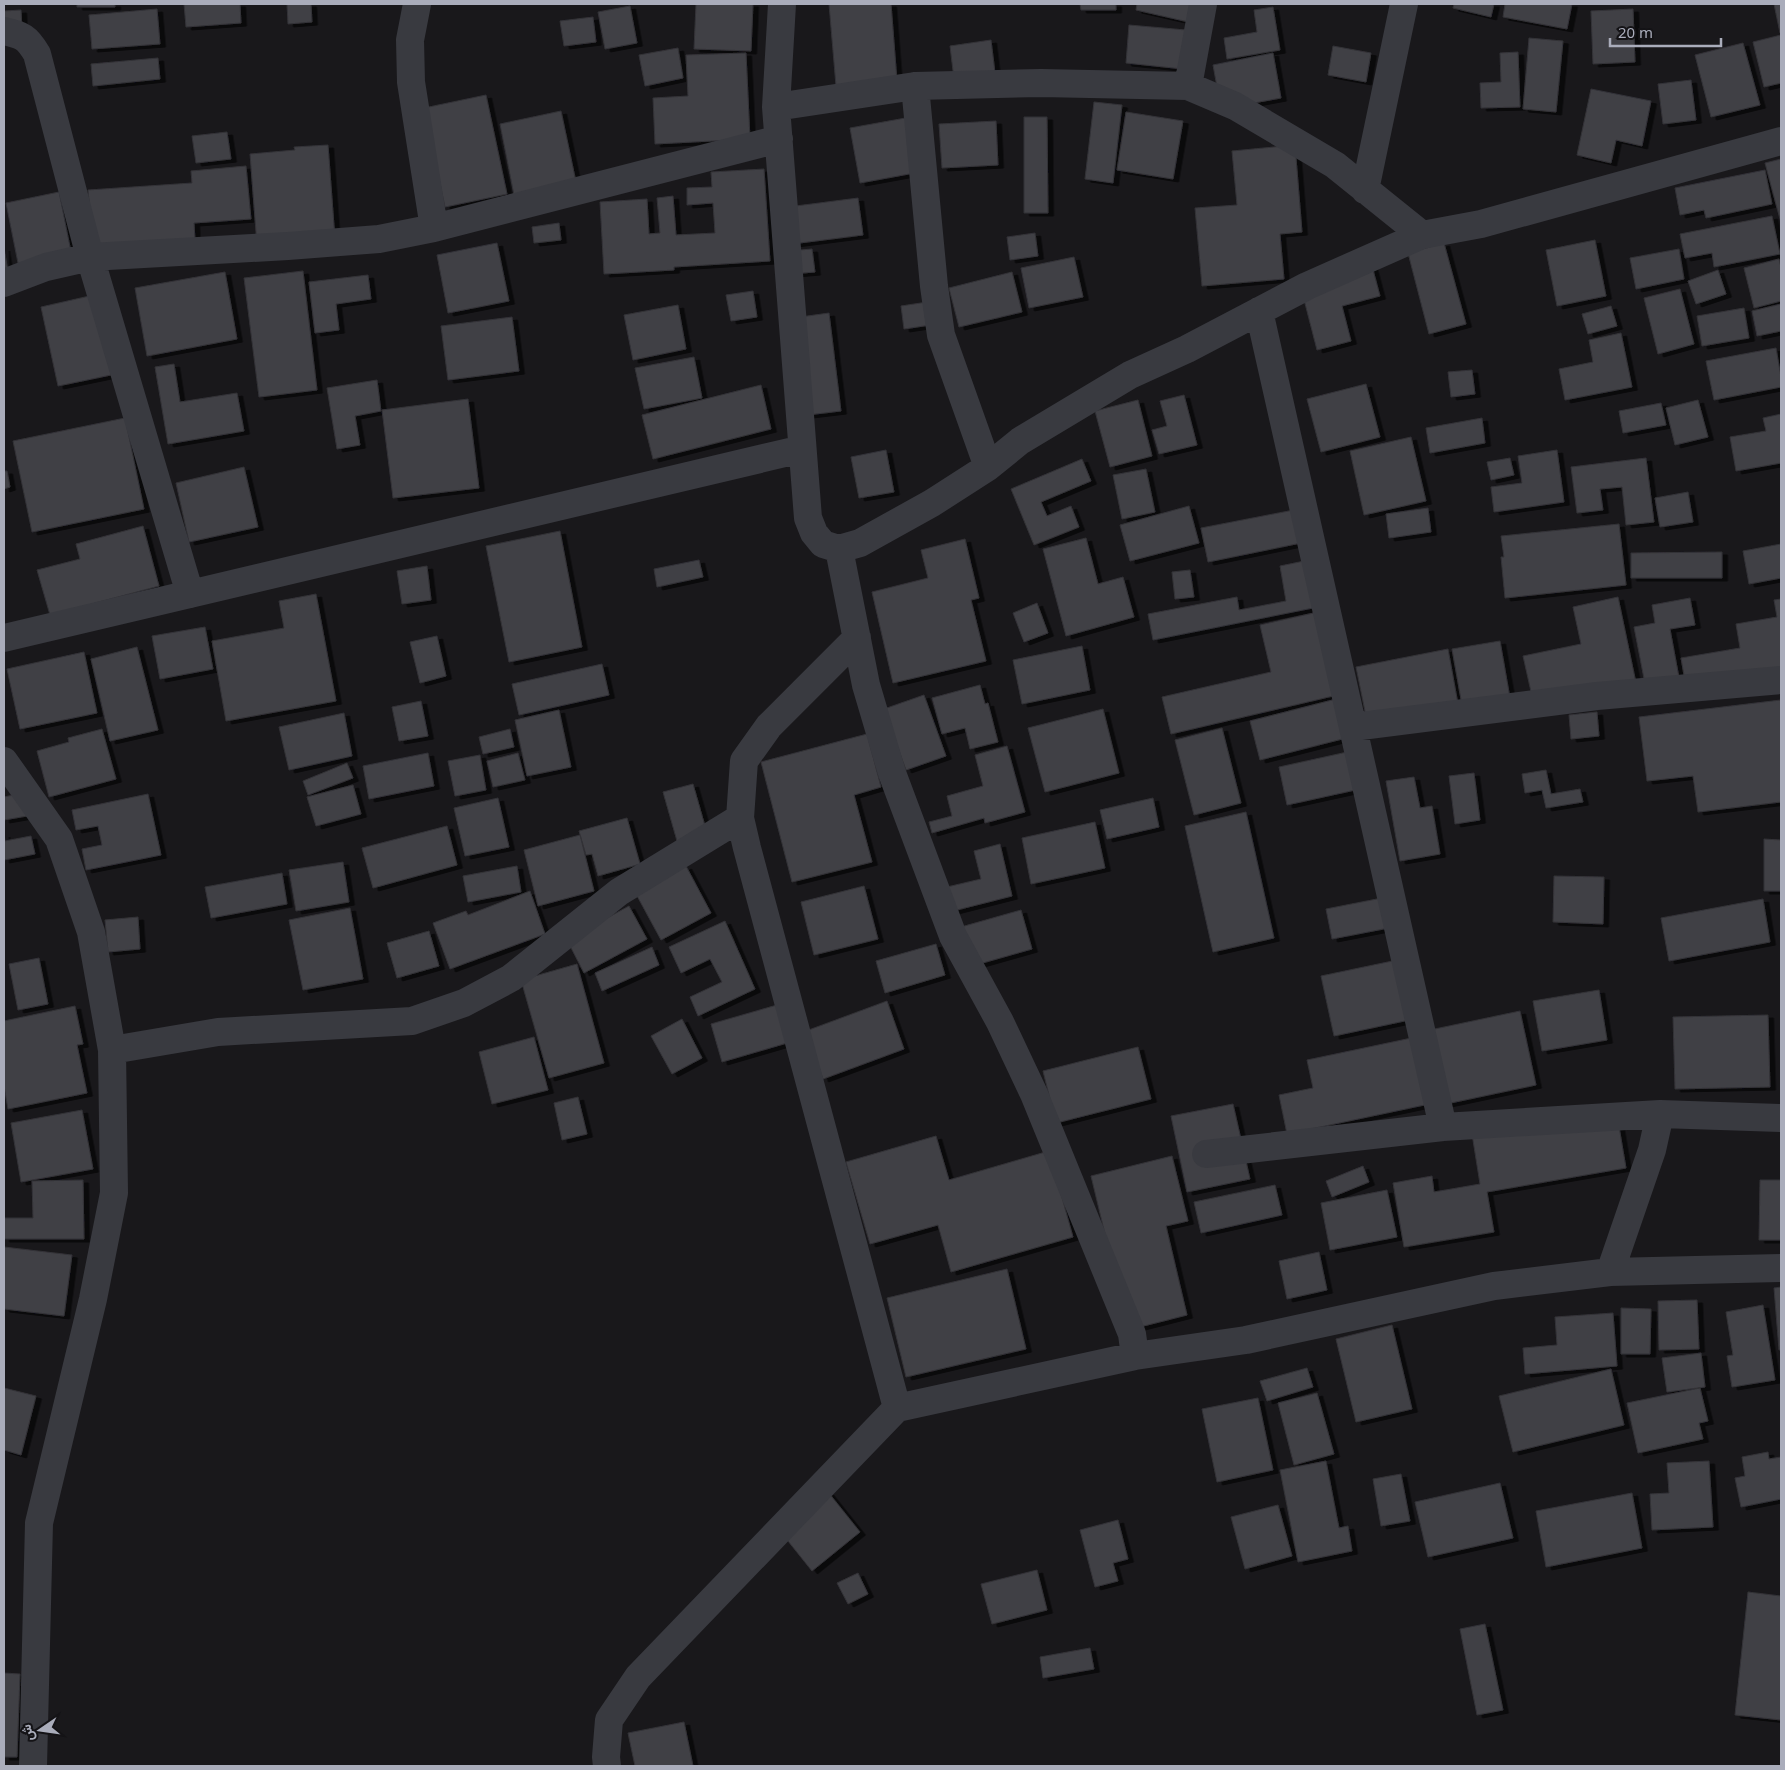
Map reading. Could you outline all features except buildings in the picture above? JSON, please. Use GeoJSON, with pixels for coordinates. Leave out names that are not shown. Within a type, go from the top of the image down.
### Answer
{"type":"FeatureCollection","features":[{"type":"Feature","properties":{"kind":"street"},"geometry":{"type":"LineString","coordinates":[[417,4],[410,40],[411,82],[434,228]]}},
{"type":"Feature","properties":{"kind":"street"},"geometry":{"type":"LineString","coordinates":[[782,4],[776,107],[808,518],[814,533],[823,544],[839,549],[860,543],[932,504],[988,467],[1020,441],[1130,375],[1186,349],[1307,286],[1422,235],[1481,224],[1781,142]]}},
{"type":"Feature","properties":{"kind":"street"},"geometry":{"type":"LineString","coordinates":[[1188,86],[1203,4]]}},
{"type":"Feature","properties":{"kind":"street"},"geometry":{"type":"LineString","coordinates":[[1365,190],[1404,4]]}},
{"type":"Feature","properties":{"kind":"street"},"geometry":{"type":"LineString","coordinates":[[4,31],[20,34],[30,41],[37,54],[90,257],[190,594]]}},
{"type":"Feature","properties":{"kind":"street"},"geometry":{"type":"LineString","coordinates":[[776,107],[915,86],[1041,83],[1188,86],[1235,106],[1335,165],[1422,235]]}},
{"type":"Feature","properties":{"kind":"street"},"geometry":{"type":"LineString","coordinates":[[915,86],[934,286],[942,335],[988,467]]}},
{"type":"Feature","properties":{"kind":"street"},"geometry":{"type":"LineString","coordinates":[[4,283],[46,267],[90,257],[379,239],[434,228],[779,139]]}},
{"type":"Feature","properties":{"kind":"street"},"geometry":{"type":"LineString","coordinates":[[1259,311],[1443,1127]]}},
{"type":"Feature","properties":{"kind":"street"},"geometry":{"type":"LineString","coordinates":[[4,638],[802,449]]}},
{"type":"Feature","properties":{"kind":"street"},"geometry":{"type":"LineString","coordinates":[[839,549],[866,685],[892,773],[949,927],[1000,1022],[1034,1094],[1132,1334],[1135,1356]]}},
{"type":"Feature","properties":{"kind":"street"},"geometry":{"type":"LineString","coordinates":[[858,638],[768,726],[744,761],[740,818],[897,1408]]}},
{"type":"Feature","properties":{"kind":"street"},"geometry":{"type":"LineString","coordinates":[[1354,727],[1597,696],[1781,680]]}},
{"type":"Feature","properties":{"kind":"street"},"geometry":{"type":"LineString","coordinates":[[4,761],[59,839],[91,932],[112,1050],[114,1193],[92,1298],[39,1522],[33,1766]]}},
{"type":"Feature","properties":{"kind":"street"},"geometry":{"type":"LineString","coordinates":[[112,1050],[218,1032],[412,1021],[464,1004],[511,978],[619,892],[740,818]]}},
{"type":"Feature","properties":{"kind":"street"},"geometry":{"type":"LineString","coordinates":[[1610,1272],[1652,1150],[1660,1114]]}},
{"type":"Feature","properties":{"kind":"street"},"geometry":{"type":"LineString","coordinates":[[1206,1154],[1443,1127],[1660,1114],[1781,1118]]}},
{"type":"Feature","properties":{"kind":"street"},"geometry":{"type":"LineString","coordinates":[[607,1766],[609,1720],[638,1677],[897,1408],[1135,1356],[1246,1340],[1494,1286],[1610,1272],[1781,1268]]}}]}
